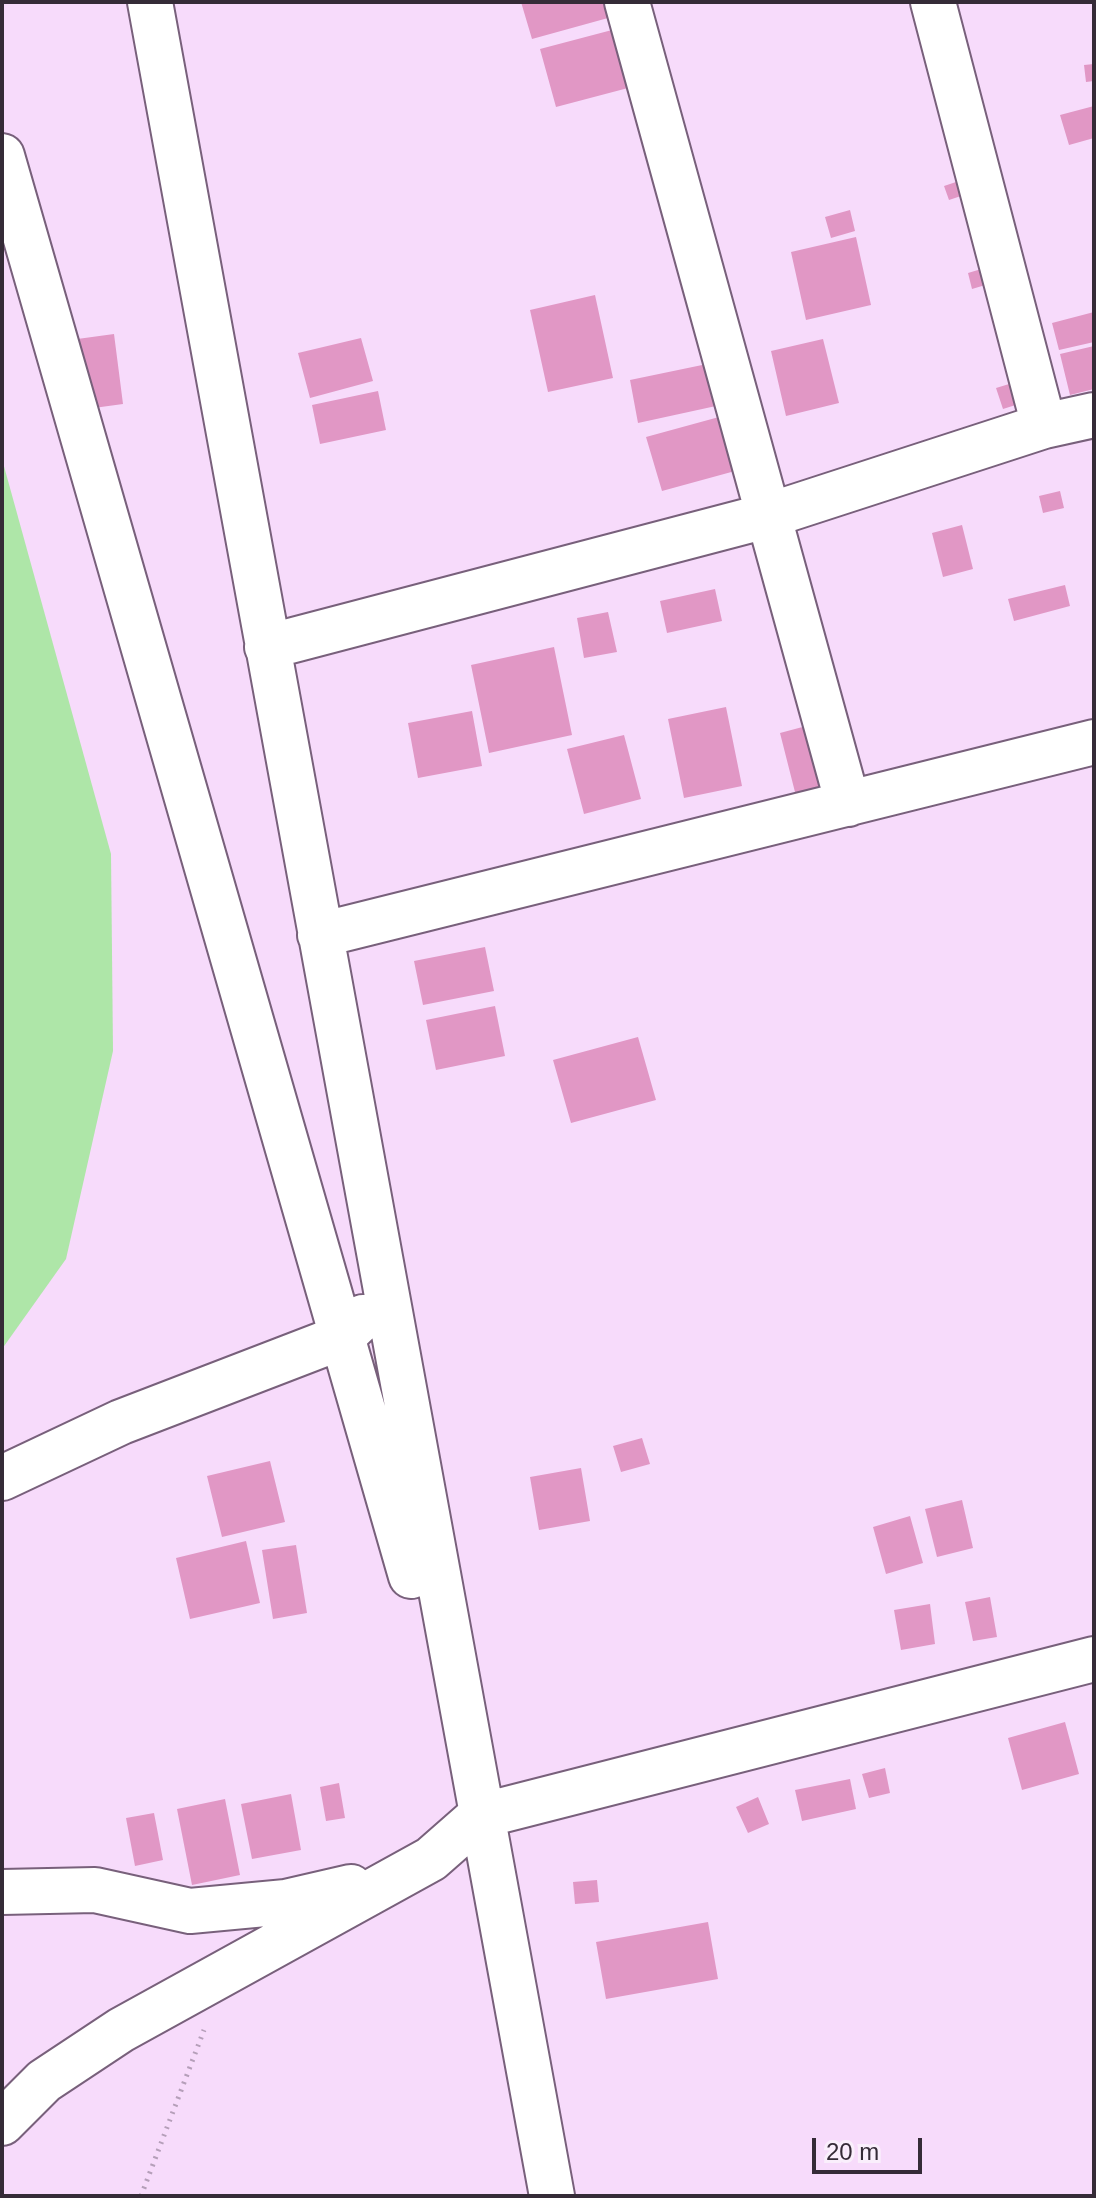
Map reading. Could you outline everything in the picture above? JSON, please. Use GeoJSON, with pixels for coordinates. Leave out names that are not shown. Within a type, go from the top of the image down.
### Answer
{"type":"FeatureCollection","features":[{"type":"Feature","properties":{"kind":"street"},"geometry":{"type":"LineString","coordinates":[[150,2],[552,2196]]}},
{"type":"Feature","properties":{"kind":"street"},"geometry":{"type":"LineString","coordinates":[[627,2],[848,804]]}},
{"type":"Feature","properties":{"kind":"street"},"geometry":{"type":"LineString","coordinates":[[933,2],[1044,426]]}},
{"type":"Feature","properties":{"kind":"street"},"geometry":{"type":"LineString","coordinates":[[2,156],[480,1816]]}},
{"type":"Feature","properties":{"kind":"street"},"geometry":{"type":"LineString","coordinates":[[267,647],[770,515],[1044,426],[1094,415]]}},
{"type":"Feature","properties":{"kind":"street"},"geometry":{"type":"LineString","coordinates":[[320,935],[1094,742]]}},
{"type":"Feature","properties":{"kind":"street"},"geometry":{"type":"LineString","coordinates":[[2,1478],[121,1422],[342,1337],[385,1296]]}},
{"type":"Feature","properties":{"kind":"street"},"geometry":{"type":"LineString","coordinates":[[2,2123],[44,2081],[121,2030],[228,1974],[431,1859],[480,1816],[1094,1659]]}},
{"type":"Feature","properties":{"kind":"street"},"geometry":{"type":"LineString","coordinates":[[2,1892],[95,1890],[190,1911],[286,1902],[392,1879]]}},
{"type":"Feature","properties":{"kind":"path"},"geometry":{"type":"LineString","coordinates":[[141,2196],[186,2072],[228,1974]]}},
{"type":"Feature","properties":{"kind":"green space"},"geometry":{"type":"Polygon","coordinates":[[[2,459],[111,854],[113,1051],[66,1259],[2,1349],[2,459]]]}},
{"type":"Feature","properties":{"kind":"building"},"geometry":{"type":"Polygon","coordinates":[[[521,2],[604,2],[608,18],[532,39],[521,2]]]}},
{"type":"Feature","properties":{"kind":"building"},"geometry":{"type":"Polygon","coordinates":[[[612,30],[628,88],[556,107],[540,49],[612,30]]]}},
{"type":"Feature","properties":{"kind":"building"},"geometry":{"type":"Polygon","coordinates":[[[1094,64],[1094,81],[1086,82],[1084,65],[1094,64]]]}},
{"type":"Feature","properties":{"kind":"building"},"geometry":{"type":"Polygon","coordinates":[[[1094,106],[1094,138],[1069,145],[1060,115],[1094,106]]]}},
{"type":"Feature","properties":{"kind":"building"},"geometry":{"type":"Polygon","coordinates":[[[959,181],[964,195],[949,200],[944,186],[959,181]]]}},
{"type":"Feature","properties":{"kind":"building"},"geometry":{"type":"Polygon","coordinates":[[[850,210],[855,231],[831,238],[825,217],[850,210]]]}},
{"type":"Feature","properties":{"kind":"building"},"geometry":{"type":"Polygon","coordinates":[[[856,237],[871,305],[806,320],[791,252],[856,237]]]}},
{"type":"Feature","properties":{"kind":"building"},"geometry":{"type":"Polygon","coordinates":[[[988,267],[992,283],[972,289],[968,273],[988,267]]]}},
{"type":"Feature","properties":{"kind":"building"},"geometry":{"type":"Polygon","coordinates":[[[595,295],[613,378],[548,392],[530,310],[595,295]]]}},
{"type":"Feature","properties":{"kind":"building"},"geometry":{"type":"Polygon","coordinates":[[[1094,312],[1094,342],[1059,350],[1052,323],[1094,312]]]}},
{"type":"Feature","properties":{"kind":"building"},"geometry":{"type":"Polygon","coordinates":[[[114,334],[123,404],[79,410],[70,340],[114,334]]]}},
{"type":"Feature","properties":{"kind":"building"},"geometry":{"type":"Polygon","coordinates":[[[361,338],[373,381],[310,398],[298,353],[361,338]]]}},
{"type":"Feature","properties":{"kind":"building"},"geometry":{"type":"Polygon","coordinates":[[[823,339],[839,403],[786,416],[771,351],[823,339]]]}},
{"type":"Feature","properties":{"kind":"building"},"geometry":{"type":"Polygon","coordinates":[[[1094,346],[1094,389],[1070,395],[1060,354],[1094,346]]]}},
{"type":"Feature","properties":{"kind":"building"},"geometry":{"type":"Polygon","coordinates":[[[707,364],[716,406],[638,423],[630,380],[707,364]]]}},
{"type":"Feature","properties":{"kind":"building"},"geometry":{"type":"Polygon","coordinates":[[[1019,381],[1025,402],[1003,409],[996,388],[1019,381]]]}},
{"type":"Feature","properties":{"kind":"building"},"geometry":{"type":"Polygon","coordinates":[[[378,391],[386,430],[320,444],[312,405],[378,391]]]}},
{"type":"Feature","properties":{"kind":"building"},"geometry":{"type":"Polygon","coordinates":[[[719,417],[735,471],[662,491],[646,437],[719,417]]]}},
{"type":"Feature","properties":{"kind":"building"},"geometry":{"type":"Polygon","coordinates":[[[1060,491],[1064,508],[1043,513],[1039,496],[1060,491]]]}},
{"type":"Feature","properties":{"kind":"building"},"geometry":{"type":"Polygon","coordinates":[[[962,525],[973,569],[943,577],[932,533],[962,525]]]}},
{"type":"Feature","properties":{"kind":"building"},"geometry":{"type":"Polygon","coordinates":[[[1065,585],[1070,606],[1014,621],[1008,599],[1065,585]]]}},
{"type":"Feature","properties":{"kind":"building"},"geometry":{"type":"Polygon","coordinates":[[[715,589],[722,621],[667,633],[660,601],[715,589]]]}},
{"type":"Feature","properties":{"kind":"building"},"geometry":{"type":"Polygon","coordinates":[[[608,612],[617,652],[584,658],[577,618],[608,612]]]}},
{"type":"Feature","properties":{"kind":"building"},"geometry":{"type":"Polygon","coordinates":[[[554,647],[572,735],[489,753],[471,665],[554,647]]]}},
{"type":"Feature","properties":{"kind":"building"},"geometry":{"type":"Polygon","coordinates":[[[726,707],[742,786],[684,798],[668,719],[726,707]]]}},
{"type":"Feature","properties":{"kind":"building"},"geometry":{"type":"Polygon","coordinates":[[[472,711],[482,766],[418,778],[408,723],[472,711]]]}},
{"type":"Feature","properties":{"kind":"building"},"geometry":{"type":"Polygon","coordinates":[[[810,725],[826,788],[796,796],[780,733],[810,725]]]}},
{"type":"Feature","properties":{"kind":"building"},"geometry":{"type":"Polygon","coordinates":[[[624,735],[641,799],[584,814],[567,749],[624,735]]]}},
{"type":"Feature","properties":{"kind":"building"},"geometry":{"type":"Polygon","coordinates":[[[485,947],[494,991],[423,1005],[414,961],[485,947]]]}},
{"type":"Feature","properties":{"kind":"building"},"geometry":{"type":"Polygon","coordinates":[[[495,1006],[505,1056],[436,1070],[426,1020],[495,1006]]]}},
{"type":"Feature","properties":{"kind":"building"},"geometry":{"type":"Polygon","coordinates":[[[638,1037],[656,1100],[571,1123],[553,1060],[638,1037]]]}},
{"type":"Feature","properties":{"kind":"building"},"geometry":{"type":"Polygon","coordinates":[[[642,1438],[650,1464],[621,1472],[613,1446],[642,1438]]]}},
{"type":"Feature","properties":{"kind":"building"},"geometry":{"type":"Polygon","coordinates":[[[270,1461],[285,1522],[222,1537],[207,1476],[270,1461]]]}},
{"type":"Feature","properties":{"kind":"building"},"geometry":{"type":"Polygon","coordinates":[[[581,1468],[590,1521],[539,1530],[530,1477],[581,1468]]]}},
{"type":"Feature","properties":{"kind":"building"},"geometry":{"type":"Polygon","coordinates":[[[962,1500],[973,1548],[937,1557],[925,1509],[962,1500]]]}},
{"type":"Feature","properties":{"kind":"building"},"geometry":{"type":"Polygon","coordinates":[[[910,1516],[923,1563],[886,1574],[873,1527],[910,1516]]]}},
{"type":"Feature","properties":{"kind":"building"},"geometry":{"type":"Polygon","coordinates":[[[246,1541],[260,1603],[190,1619],[176,1558],[246,1541]]]}},
{"type":"Feature","properties":{"kind":"building"},"geometry":{"type":"Polygon","coordinates":[[[296,1545],[307,1613],[273,1619],[262,1550],[296,1545]]]}},
{"type":"Feature","properties":{"kind":"building"},"geometry":{"type":"Polygon","coordinates":[[[990,1597],[997,1637],[973,1641],[965,1602],[990,1597]]]}},
{"type":"Feature","properties":{"kind":"building"},"geometry":{"type":"Polygon","coordinates":[[[930,1604],[935,1644],[901,1650],[894,1610],[930,1604]]]}},
{"type":"Feature","properties":{"kind":"building"},"geometry":{"type":"Polygon","coordinates":[[[1065,1722],[1079,1774],[1022,1790],[1008,1738],[1065,1722]]]}},
{"type":"Feature","properties":{"kind":"building"},"geometry":{"type":"Polygon","coordinates":[[[885,1768],[890,1793],[869,1798],[862,1774],[885,1768]]]}},
{"type":"Feature","properties":{"kind":"building"},"geometry":{"type":"Polygon","coordinates":[[[850,1779],[856,1809],[802,1821],[795,1790],[850,1779]]]}},
{"type":"Feature","properties":{"kind":"building"},"geometry":{"type":"Polygon","coordinates":[[[339,1783],[345,1818],[326,1821],[320,1787],[339,1783]]]}},
{"type":"Feature","properties":{"kind":"building"},"geometry":{"type":"Polygon","coordinates":[[[291,1794],[301,1850],[252,1859],[241,1804],[291,1794]]]}},
{"type":"Feature","properties":{"kind":"building"},"geometry":{"type":"Polygon","coordinates":[[[758,1797],[769,1824],[748,1833],[736,1807],[758,1797]]]}},
{"type":"Feature","properties":{"kind":"building"},"geometry":{"type":"Polygon","coordinates":[[[225,1799],[240,1875],[192,1885],[177,1809],[225,1799]]]}},
{"type":"Feature","properties":{"kind":"building"},"geometry":{"type":"Polygon","coordinates":[[[154,1813],[163,1860],[135,1866],[126,1818],[154,1813]]]}},
{"type":"Feature","properties":{"kind":"building"},"geometry":{"type":"Polygon","coordinates":[[[597,1880],[599,1902],[575,1904],[573,1882],[597,1880]]]}},
{"type":"Feature","properties":{"kind":"building"},"geometry":{"type":"Polygon","coordinates":[[[708,1922],[718,1979],[606,1999],[596,1942],[708,1922]]]}}]}
